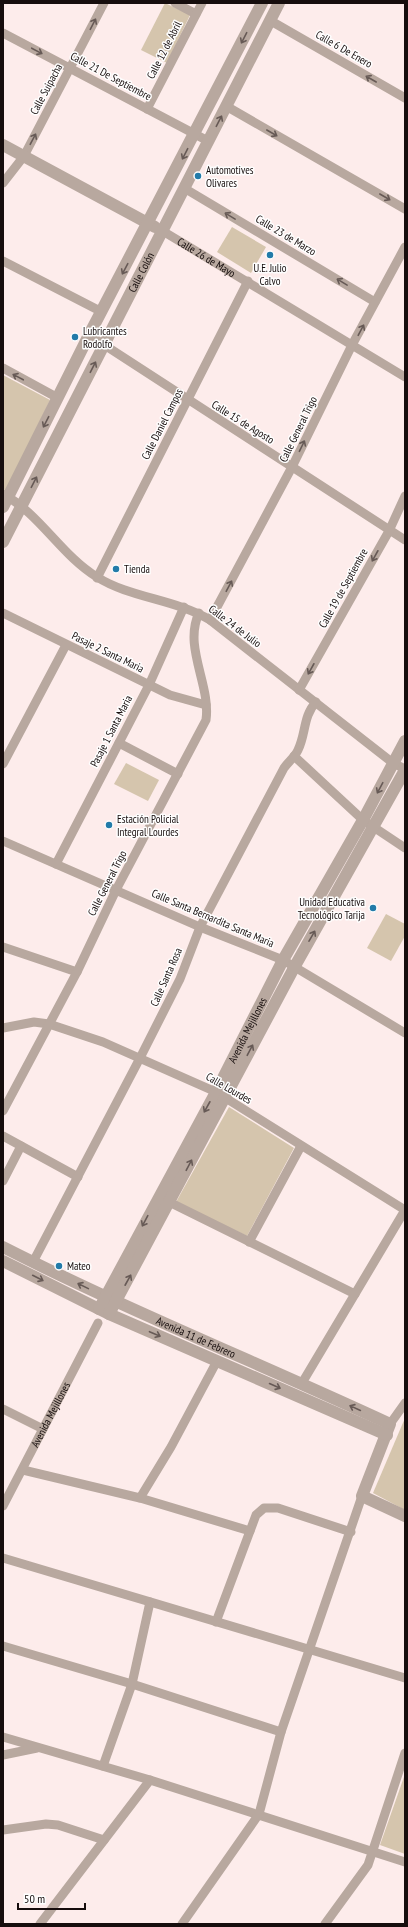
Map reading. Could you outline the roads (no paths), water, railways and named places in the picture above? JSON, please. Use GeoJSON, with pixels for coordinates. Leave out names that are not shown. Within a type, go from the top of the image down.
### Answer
{"type":"FeatureCollection","features":[{"type":"Feature","properties":{"kind":"street","name":"Calle Suipacha"},"geometry":{"type":"LineString","coordinates":[[3,183],[24,156],[104,3]]}},
{"type":"Feature","properties":{"kind":"street"},"geometry":{"type":"LineString","coordinates":[[175,3],[196,14]]}},
{"type":"Feature","properties":{"kind":"street","name":"Calle 12 de Abril"},"geometry":{"type":"LineString","coordinates":[[147,109],[202,3]]}},
{"type":"Feature","properties":{"kind":"street","name":"Calle Colón"},"geometry":{"type":"LineString","coordinates":[[5,500],[262,3]]}},
{"type":"Feature","properties":{"kind":"street","name":"Calle Colón"},"geometry":{"type":"LineString","coordinates":[[3,542],[105,344],[161,230],[271,21],[279,3]]}},
{"type":"Feature","properties":{"kind":"street","name":"Calle 6 De Enero"},"geometry":{"type":"LineString","coordinates":[[271,21],[405,98]]}},
{"type":"Feature","properties":{"kind":"street","name":"Calle 21 De Septiembre"},"geometry":{"type":"LineString","coordinates":[[3,33],[208,142]]}},
{"type":"Feature","properties":{"kind":"street"},"geometry":{"type":"LineString","coordinates":[[226,106],[405,209]]}},
{"type":"Feature","properties":{"kind":"street","name":"Calle 26 de Mayo"},"geometry":{"type":"LineString","coordinates":[[3,145],[149,223],[248,281],[405,377]]}},
{"type":"Feature","properties":{"kind":"street","name":"Calle 23 de Marzo"},"geometry":{"type":"LineString","coordinates":[[184,188],[376,302]]}},
{"type":"Feature","properties":{"kind":"street","name":"Calle General Trigo"},"geometry":{"type":"LineString","coordinates":[[210,620],[292,467],[352,345],[376,302],[402,263],[405,247]]}},
{"type":"Feature","properties":{"kind":"street"},"geometry":{"type":"LineString","coordinates":[[3,261],[102,312]]}},
{"type":"Feature","properties":{"kind":"street","name":"Calle Daniel Campos"},"geometry":{"type":"LineString","coordinates":[[97,578],[248,281]]}},
{"type":"Feature","properties":{"kind":"street","name":"Calle 15 de Agosto"},"geometry":{"type":"LineString","coordinates":[[89,335],[405,540]]}},
{"type":"Feature","properties":{"kind":"street"},"geometry":{"type":"LineString","coordinates":[[3,368],[58,398]]}},
{"type":"Feature","properties":{"kind":"street","name":"Calle 19 de Septiembre"},"geometry":{"type":"LineString","coordinates":[[299,690],[389,531],[405,496]]}},
{"type":"Feature","properties":{"kind":"street","name":"Calle 24 de Julio"},"geometry":{"type":"LineString","coordinates":[[5,500],[21,506],[84,568],[97,578],[117,586],[184,607],[199,613],[210,620],[299,690],[405,770]]}},
{"type":"Feature","properties":{"kind":"street","name":"Pasaje 1 Santa Maria"},"geometry":{"type":"LineString","coordinates":[[56,864],[149,685],[184,607]]}},
{"type":"Feature","properties":{"kind":"street","name":"Pasaje 2 Santa Maria"},"geometry":{"type":"LineString","coordinates":[[3,613],[170,695],[206,706]]}},
{"type":"Feature","properties":{"kind":"street","name":"Calle General Trigo"},"geometry":{"type":"LineString","coordinates":[[3,1110],[77,972],[116,890],[206,720],[206,706],[194,635],[194,624],[199,613]]}},
{"type":"Feature","properties":{"kind":"street"},"geometry":{"type":"LineString","coordinates":[[3,764],[66,645]]}},
{"type":"Feature","properties":{"kind":"street","name":"Calle Santa Rosa"},"geometry":{"type":"LineString","coordinates":[[33,1262],[180,979],[200,927],[284,768],[294,756],[301,742],[306,718],[310,709],[316,702]]}},
{"type":"Feature","properties":{"kind":"street","name":"Avenida Mejillones"},"geometry":{"type":"LineString","coordinates":[[3,1506],[111,1299],[170,1203],[283,960],[363,820],[405,741]]}},
{"type":"Feature","properties":{"kind":"street"},"geometry":{"type":"LineString","coordinates":[[118,743],[178,774]]}},
{"type":"Feature","properties":{"kind":"street"},"geometry":{"type":"LineString","coordinates":[[294,756],[363,820],[405,848]]}},
{"type":"Feature","properties":{"kind":"street","name":"Avenida Mejillones"},"geometry":{"type":"LineString","coordinates":[[111,1299],[159,1195],[220,1095],[295,966],[405,770]]}},
{"type":"Feature","properties":{"kind":"street","name":"Calle Santa Bernardita Santa Maria"},"geometry":{"type":"LineString","coordinates":[[3,842],[200,927],[283,960],[405,1033]]}},
{"type":"Feature","properties":{"kind":"street"},"geometry":{"type":"LineString","coordinates":[[3,947],[77,972]]}},
{"type":"Feature","properties":{"kind":"street","name":"Calle Lourdes"},"geometry":{"type":"LineString","coordinates":[[3,1028],[34,1022],[49,1024],[103,1042],[140,1058],[220,1095],[405,1210]]}},
{"type":"Feature","properties":{"kind":"street"},"geometry":{"type":"LineString","coordinates":[[3,1136],[78,1177]]}},
{"type":"Feature","properties":{"kind":"street"},"geometry":{"type":"LineString","coordinates":[[4,1178],[21,1146]]}},
{"type":"Feature","properties":{"kind":"street"},"geometry":{"type":"LineString","coordinates":[[249,1242],[301,1146]]}},
{"type":"Feature","properties":{"kind":"street"},"geometry":{"type":"LineString","coordinates":[[159,1195],[170,1203],[355,1294]]}},
{"type":"Feature","properties":{"kind":"street"},"geometry":{"type":"LineString","coordinates":[[302,1383],[405,1210]]}},
{"type":"Feature","properties":{"kind":"street","name":"Avenida 11 de Febrero"},"geometry":{"type":"LineString","coordinates":[[3,1246],[111,1299],[302,1383],[388,1430]]}},
{"type":"Feature","properties":{"kind":"street","name":"Avenida 11 de Febrero"},"geometry":{"type":"LineString","coordinates":[[3,1261],[104,1312],[217,1361],[388,1430]]}},
{"type":"Feature","properties":{"kind":"street"},"geometry":{"type":"LineString","coordinates":[[140,1498],[171,1447],[217,1361]]}},
{"type":"Feature","properties":{"kind":"street"},"geometry":{"type":"LineString","coordinates":[[182,1924],[259,1814],[281,1732],[308,1649],[351,1532],[362,1496],[388,1430],[405,1402]]}},
{"type":"Feature","properties":{"kind":"street"},"geometry":{"type":"LineString","coordinates":[[3,1409],[43,1429]]}},
{"type":"Feature","properties":{"kind":"street"},"geometry":{"type":"LineString","coordinates":[[23,1470],[140,1498],[250,1531]]}},
{"type":"Feature","properties":{"kind":"street"},"geometry":{"type":"LineString","coordinates":[[362,1496],[405,1516]]}},
{"type":"Feature","properties":{"kind":"street"},"geometry":{"type":"LineString","coordinates":[[216,1622],[256,1515],[264,1508],[278,1508],[351,1532]]}},
{"type":"Feature","properties":{"kind":"street"},"geometry":{"type":"LineString","coordinates":[[3,1558],[405,1678]]}},
{"type":"Feature","properties":{"kind":"street"},"geometry":{"type":"LineString","coordinates":[[103,1766],[132,1684],[150,1602]]}},
{"type":"Feature","properties":{"kind":"street"},"geometry":{"type":"LineString","coordinates":[[3,1646],[132,1684],[281,1732]]}},
{"type":"Feature","properties":{"kind":"street"},"geometry":{"type":"LineString","coordinates":[[3,1737],[150,1780],[405,1862]]}},
{"type":"Feature","properties":{"kind":"street"},"geometry":{"type":"LineString","coordinates":[[3,1755],[39,1747]]}},
{"type":"Feature","properties":{"kind":"street"},"geometry":{"type":"LineString","coordinates":[[325,1924],[368,1865],[405,1753]]}},
{"type":"Feature","properties":{"kind":"street"},"geometry":{"type":"LineString","coordinates":[[40,1924],[150,1780]]}},
{"type":"Feature","properties":{"kind":"street"},"geometry":{"type":"LineString","coordinates":[[3,1830],[46,1824],[58,1825],[104,1840]]}},
{"type":"Feature","properties":{"kind":"place","name":"Automotives Olivares"},"geometry":{"type":"Point","coordinates":[198,176]}},
{"type":"Feature","properties":{"kind":"place","name":"U.E. Julio Calvo"},"geometry":{"type":"Point","coordinates":[270,255]}},
{"type":"Feature","properties":{"kind":"place","name":"Lubricantes Rodolfo"},"geometry":{"type":"Point","coordinates":[75,337]}},
{"type":"Feature","properties":{"kind":"place","name":"Tienda"},"geometry":{"type":"Point","coordinates":[116,569]}},
{"type":"Feature","properties":{"kind":"place","name":"Estación Policial Integral Lourdes"},"geometry":{"type":"Point","coordinates":[109,825]}},
{"type":"Feature","properties":{"kind":"place","name":"Unidad Educativa Tecnológico Tarija"},"geometry":{"type":"Point","coordinates":[373,908]}},
{"type":"Feature","properties":{"kind":"place","name":"Mateo"},"geometry":{"type":"Point","coordinates":[59,1266]}}]}
